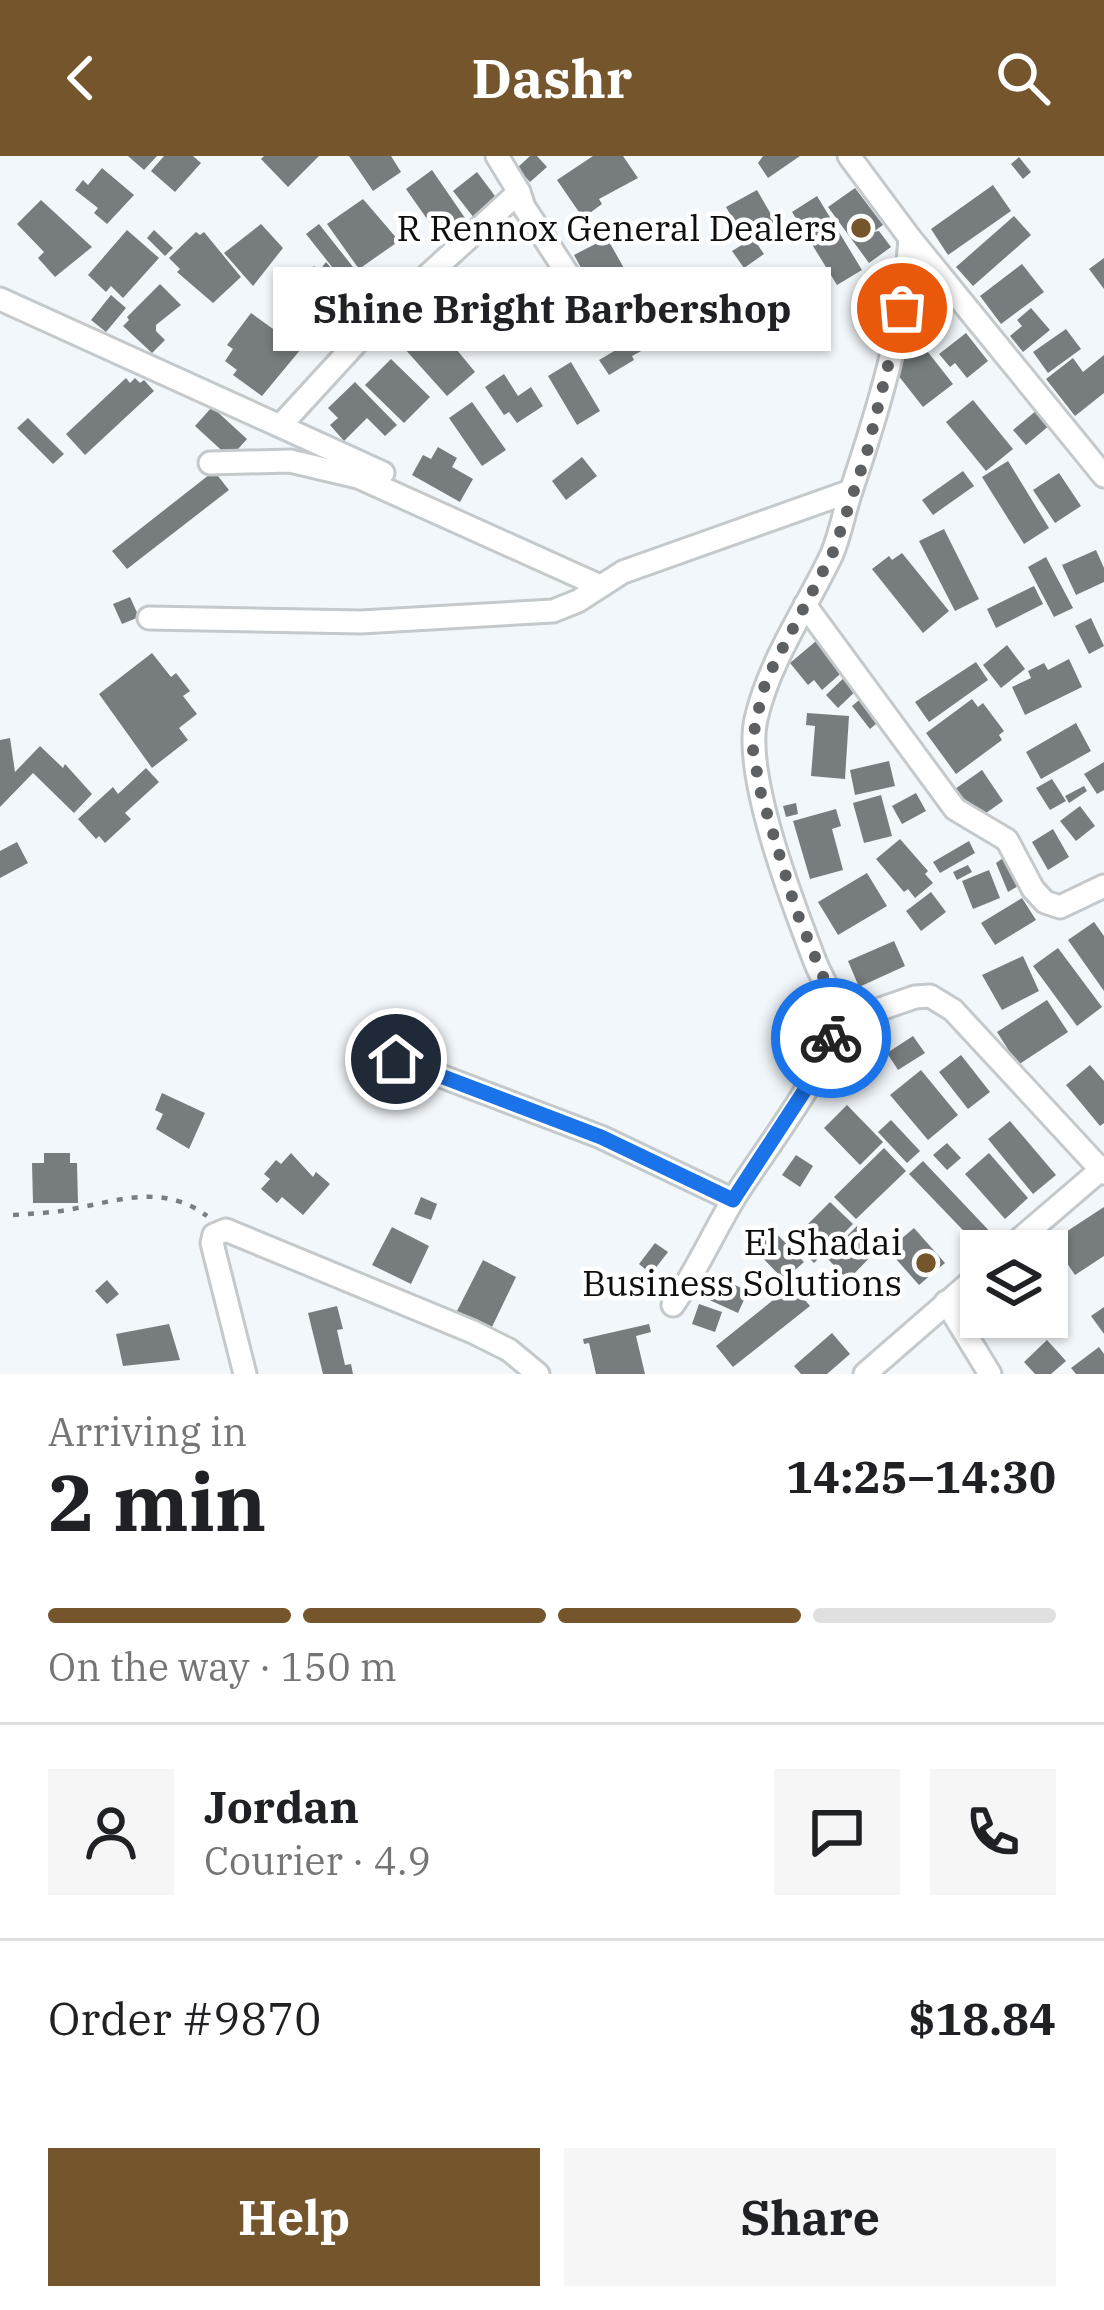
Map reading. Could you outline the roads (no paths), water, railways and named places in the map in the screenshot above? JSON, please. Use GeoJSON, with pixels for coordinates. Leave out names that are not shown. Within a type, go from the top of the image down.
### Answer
{"type":"FeatureCollection","features":[{"type":"Feature","properties":{"kind":"street"},"geometry":{"type":"LineString","coordinates":[[497,156],[524,207],[601,325]]}},
{"type":"Feature","properties":{"kind":"street"},"geometry":{"type":"LineString","coordinates":[[849,156],[1104,476]]}},
{"type":"Feature","properties":{"kind":"street"},"geometry":{"type":"LineString","coordinates":[[280,426],[370,328],[520,192]]}},
{"type":"Feature","properties":{"kind":"street"},"geometry":{"type":"LineString","coordinates":[[673,1305],[733,1200],[814,1076],[837,1024],[833,1001],[796,910],[753,750],[766,680],[834,550],[867,452],[902,308],[910,238]]}},
{"type":"Feature","properties":{"kind":"street"},"geometry":{"type":"LineString","coordinates":[[0,299],[467,511]]}},
{"type":"Feature","properties":{"kind":"street"},"geometry":{"type":"LineString","coordinates":[[211,463],[290,461],[358,477],[600,586]]}},
{"type":"Feature","properties":{"kind":"street"},"geometry":{"type":"LineString","coordinates":[[149,618],[361,622],[554,611],[623,572],[851,491]]}},
{"type":"Feature","properties":{"kind":"street"},"geometry":{"type":"LineString","coordinates":[[805,605],[955,809],[1007,840],[1045,902],[1060,907],[1104,886]]}},
{"type":"Feature","properties":{"kind":"street"},"geometry":{"type":"LineString","coordinates":[[837,1024],[915,997],[930,996],[953,1010],[1103,1170],[1031,1230]]}},
{"type":"Feature","properties":{"kind":"street"},"geometry":{"type":"LineString","coordinates":[[396,1059],[601,1137],[733,1200]]}},
{"type":"Feature","properties":{"kind":"street"},"geometry":{"type":"LineString","coordinates":[[245,1374],[212,1243],[214,1235],[226,1230],[473,1332],[509,1350],[538,1374]]}},
{"type":"Feature","properties":{"kind":"street"},"geometry":{"type":"LineString","coordinates":[[865,1374],[960,1290]]}},
{"type":"Feature","properties":{"kind":"street"},"geometry":{"type":"LineString","coordinates":[[946,1302],[990,1374]]}},
{"type":"Feature","properties":{"kind":"place","name":"R Rennox General Dealers"},"geometry":{"type":"Point","coordinates":[861,228]}},
{"type":"Feature","properties":{"kind":"place","name":"Shine Bright Barbershop"},"geometry":{"type":"Point","coordinates":[902,308]}},
{"type":"Feature","properties":{"kind":"place","name":"El Shadai Business Solutions"},"geometry":{"type":"Point","coordinates":[926,1263]}}]}
